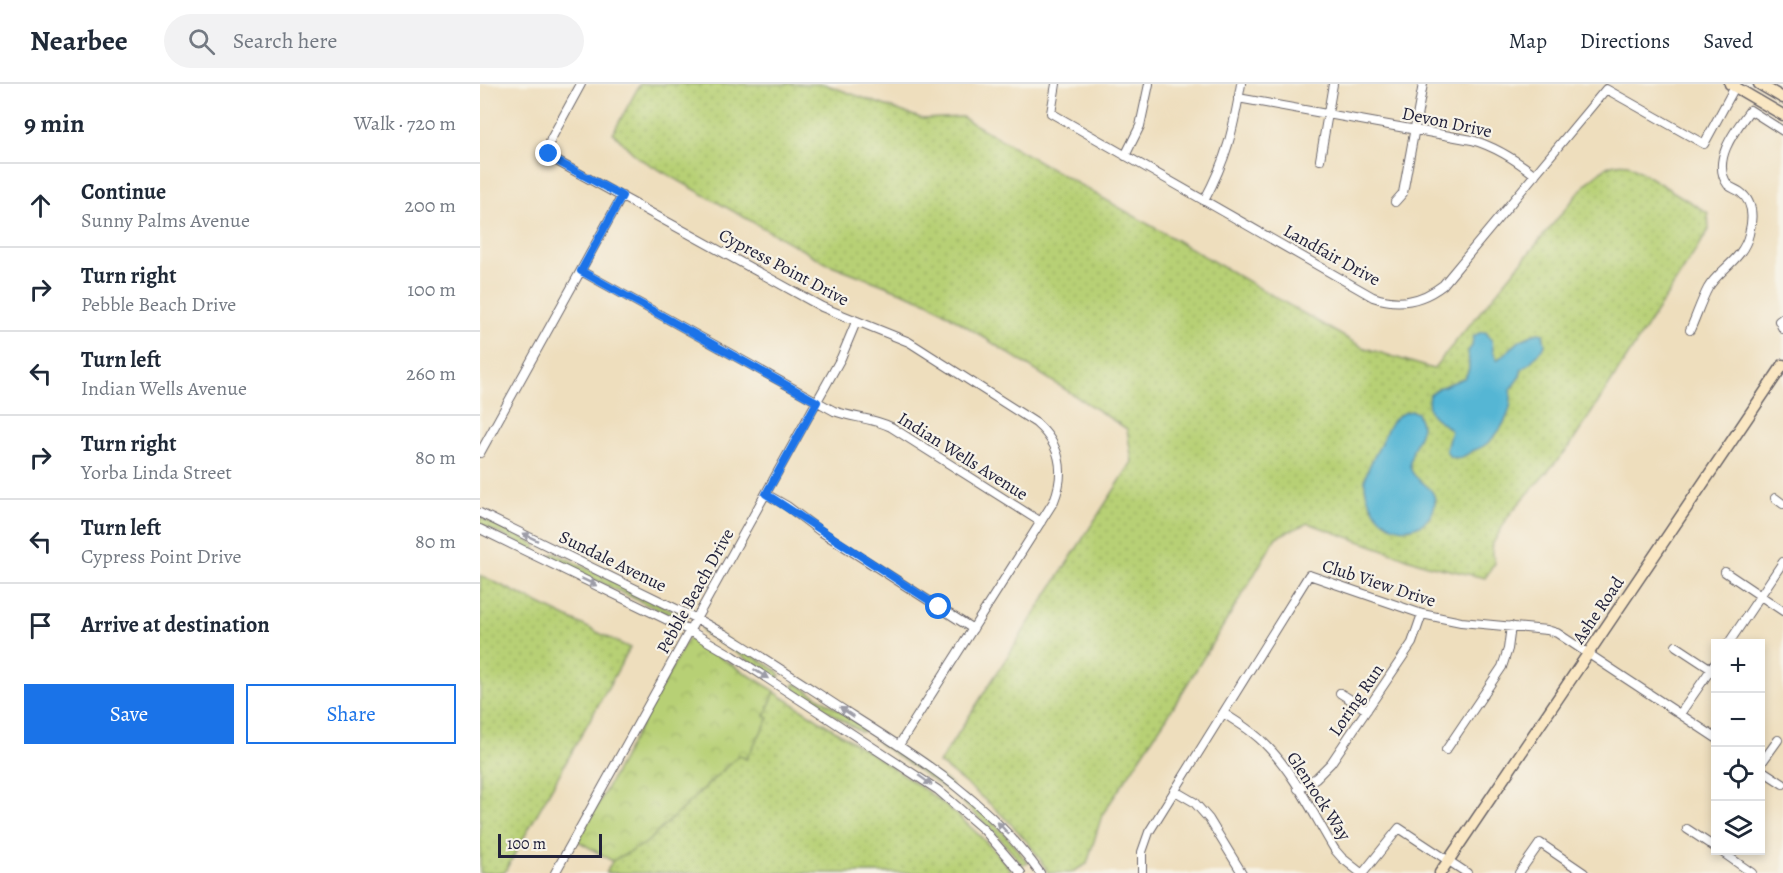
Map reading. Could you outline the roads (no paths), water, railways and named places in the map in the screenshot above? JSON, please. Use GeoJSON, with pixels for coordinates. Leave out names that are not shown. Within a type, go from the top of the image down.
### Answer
{"type":"FeatureCollection","features":[{"type":"Feature","properties":{"kind":"street","name":"Cypress Point Drive"},"geometry":{"type":"LineString","coordinates":[[581,84],[548,146],[549,154],[553,159],[822,307],[916,346],[1036,423],[1051,439],[1060,459],[1061,480],[1058,491],[1041,522]]}},
{"type":"Feature","properties":{"kind":"street","name":"Landfair Drive"},"geometry":{"type":"LineString","coordinates":[[1056,84],[1051,113],[1373,297],[1392,302],[1424,297],[1443,285],[1605,89],[1704,144],[1734,85]]}},
{"type":"Feature","properties":{"kind":"street"},"geometry":{"type":"LineString","coordinates":[[1125,156],[1140,126],[1149,84]]}},
{"type":"Feature","properties":{"kind":"street"},"geometry":{"type":"LineString","coordinates":[[1204,201],[1226,154],[1241,84]]}},
{"type":"Feature","properties":{"kind":"street"},"geometry":{"type":"LineString","coordinates":[[1320,160],[1333,84]]}},
{"type":"Feature","properties":{"kind":"street"},"geometry":{"type":"LineString","coordinates":[[1395,202],[1403,193],[1423,84]]}},
{"type":"Feature","properties":{"kind":"street"},"geometry":{"type":"LineString","coordinates":[[1760,84],[1783,98]]}},
{"type":"Feature","properties":{"kind":"street"},"geometry":{"type":"LineString","coordinates":[[1734,85],[1783,115]]}},
{"type":"Feature","properties":{"kind":"street","name":"Devon Drive"},"geometry":{"type":"LineString","coordinates":[[1239,98],[1485,143],[1510,156],[1534,175]]}},
{"type":"Feature","properties":{"kind":"street"},"geometry":{"type":"LineString","coordinates":[[1690,330],[1709,286],[1735,261],[1749,236],[1753,210],[1742,193],[1728,186],[1722,170],[1725,150],[1736,129],[1750,110],[1783,131]]}},
{"type":"Feature","properties":{"kind":"street"},"geometry":{"type":"LineString","coordinates":[[480,453],[622,196]]}},
{"type":"Feature","properties":{"kind":"street","name":"Indian Wells Avenue"},"geometry":{"type":"LineString","coordinates":[[581,271],[817,402],[844,415],[869,418],[891,427],[1041,522]]}},
{"type":"Feature","properties":{"kind":"street"},"geometry":{"type":"LineString","coordinates":[[1783,318],[1779,321],[1783,329]]}},
{"type":"Feature","properties":{"kind":"street","name":"Pebble Beach Drive"},"geometry":{"type":"LineString","coordinates":[[555,873],[817,402],[841,358],[856,322]]}},
{"type":"Feature","properties":{"kind":"street","name":"Ashe Road"},"geometry":{"type":"LineString","coordinates":[[1440,873],[1783,365]]}},
{"type":"Feature","properties":{"kind":"street"},"geometry":{"type":"LineString","coordinates":[[766,494],[973,628]]}},
{"type":"Feature","properties":{"kind":"street"},"geometry":{"type":"LineString","coordinates":[[1775,498],[1783,504]]}},
{"type":"Feature","properties":{"kind":"street","name":"Sundale Avenue"},"geometry":{"type":"LineString","coordinates":[[480,513],[697,618],[792,676],[962,789],[996,820],[1040,873]]}},
{"type":"Feature","properties":{"kind":"street"},"geometry":{"type":"LineString","coordinates":[[899,745],[1041,522]]}},
{"type":"Feature","properties":{"kind":"street","name":"Sundale Avenue"},"geometry":{"type":"LineString","coordinates":[[480,529],[690,631],[784,689],[918,775],[952,801],[984,830],[1021,873]]}},
{"type":"Feature","properties":{"kind":"street"},"geometry":{"type":"LineString","coordinates":[[1731,639],[1783,562]]}},
{"type":"Feature","properties":{"kind":"street"},"geometry":{"type":"LineString","coordinates":[[1725,572],[1783,611]]}},
{"type":"Feature","properties":{"kind":"street","name":"Club View Drive"},"geometry":{"type":"LineString","coordinates":[[1142,873],[1141,861],[1145,841],[1309,575],[1422,614],[1461,622],[1557,633],[1711,735]]}},
{"type":"Feature","properties":{"kind":"street","name":"Loring Run"},"geometry":{"type":"LineString","coordinates":[[1298,789],[1324,772],[1412,643],[1422,614]]}},
{"type":"Feature","properties":{"kind":"street"},"geometry":{"type":"LineString","coordinates":[[1446,750],[1502,667],[1511,626]]}},
{"type":"Feature","properties":{"kind":"street"},"geometry":{"type":"LineString","coordinates":[[1676,646],[1711,665]]}},
{"type":"Feature","properties":{"kind":"street"},"geometry":{"type":"LineString","coordinates":[[1680,714],[1711,669]]}},
{"type":"Feature","properties":{"kind":"street"},"geometry":{"type":"LineString","coordinates":[[784,689],[792,676]]}},
{"type":"Feature","properties":{"kind":"street"},"geometry":{"type":"LineString","coordinates":[[1340,693],[1367,710]]}},
{"type":"Feature","properties":{"kind":"street","name":"Glenrock Way"},"geometry":{"type":"LineString","coordinates":[[1223,713],[1244,726],[1268,747],[1298,789],[1335,850],[1362,873]]}},
{"type":"Feature","properties":{"kind":"street"},"geometry":{"type":"LineString","coordinates":[[868,743],[875,730]]}},
{"type":"Feature","properties":{"kind":"street"},"geometry":{"type":"LineString","coordinates":[[1765,761],[1778,740]]}},
{"type":"Feature","properties":{"kind":"street"},"geometry":{"type":"LineString","coordinates":[[1765,770],[1783,784]]}},
{"type":"Feature","properties":{"kind":"street"},"geometry":{"type":"LineString","coordinates":[[952,801],[962,789]]}},
{"type":"Feature","properties":{"kind":"street"},"geometry":{"type":"LineString","coordinates":[[1175,790],[1194,802],[1209,819],[1242,873]]}},
{"type":"Feature","properties":{"kind":"street"},"geometry":{"type":"LineString","coordinates":[[1362,873],[1399,828],[1467,873]]}},
{"type":"Feature","properties":{"kind":"street"},"geometry":{"type":"LineString","coordinates":[[1687,829],[1711,845]]}},
{"type":"Feature","properties":{"kind":"street"},"geometry":{"type":"LineString","coordinates":[[1519,873],[1540,843],[1584,873]]}},
{"type":"Feature","properties":{"kind":"street"},"geometry":{"type":"LineString","coordinates":[[1726,855],[1752,873]]}},
{"type":"Feature","properties":{"kind":"water"},"geometry":{"type":"Polygon","coordinates":[[[1486,332],[1492,341],[1497,360],[1521,340],[1539,332],[1543,333],[1545,345],[1522,369],[1510,390],[1508,413],[1496,435],[1483,446],[1464,456],[1450,457],[1446,450],[1451,431],[1431,413],[1428,403],[1429,395],[1439,388],[1464,378],[1469,369],[1468,351],[1472,346],[1473,337],[1486,332]]]}},
{"type":"Feature","properties":{"kind":"water"},"geometry":{"type":"Polygon","coordinates":[[[1412,411],[1417,413],[1422,426],[1411,455],[1410,465],[1415,476],[1434,495],[1435,502],[1430,517],[1425,522],[1407,529],[1387,523],[1374,510],[1366,492],[1365,480],[1389,425],[1396,417],[1412,411]]]}}]}
